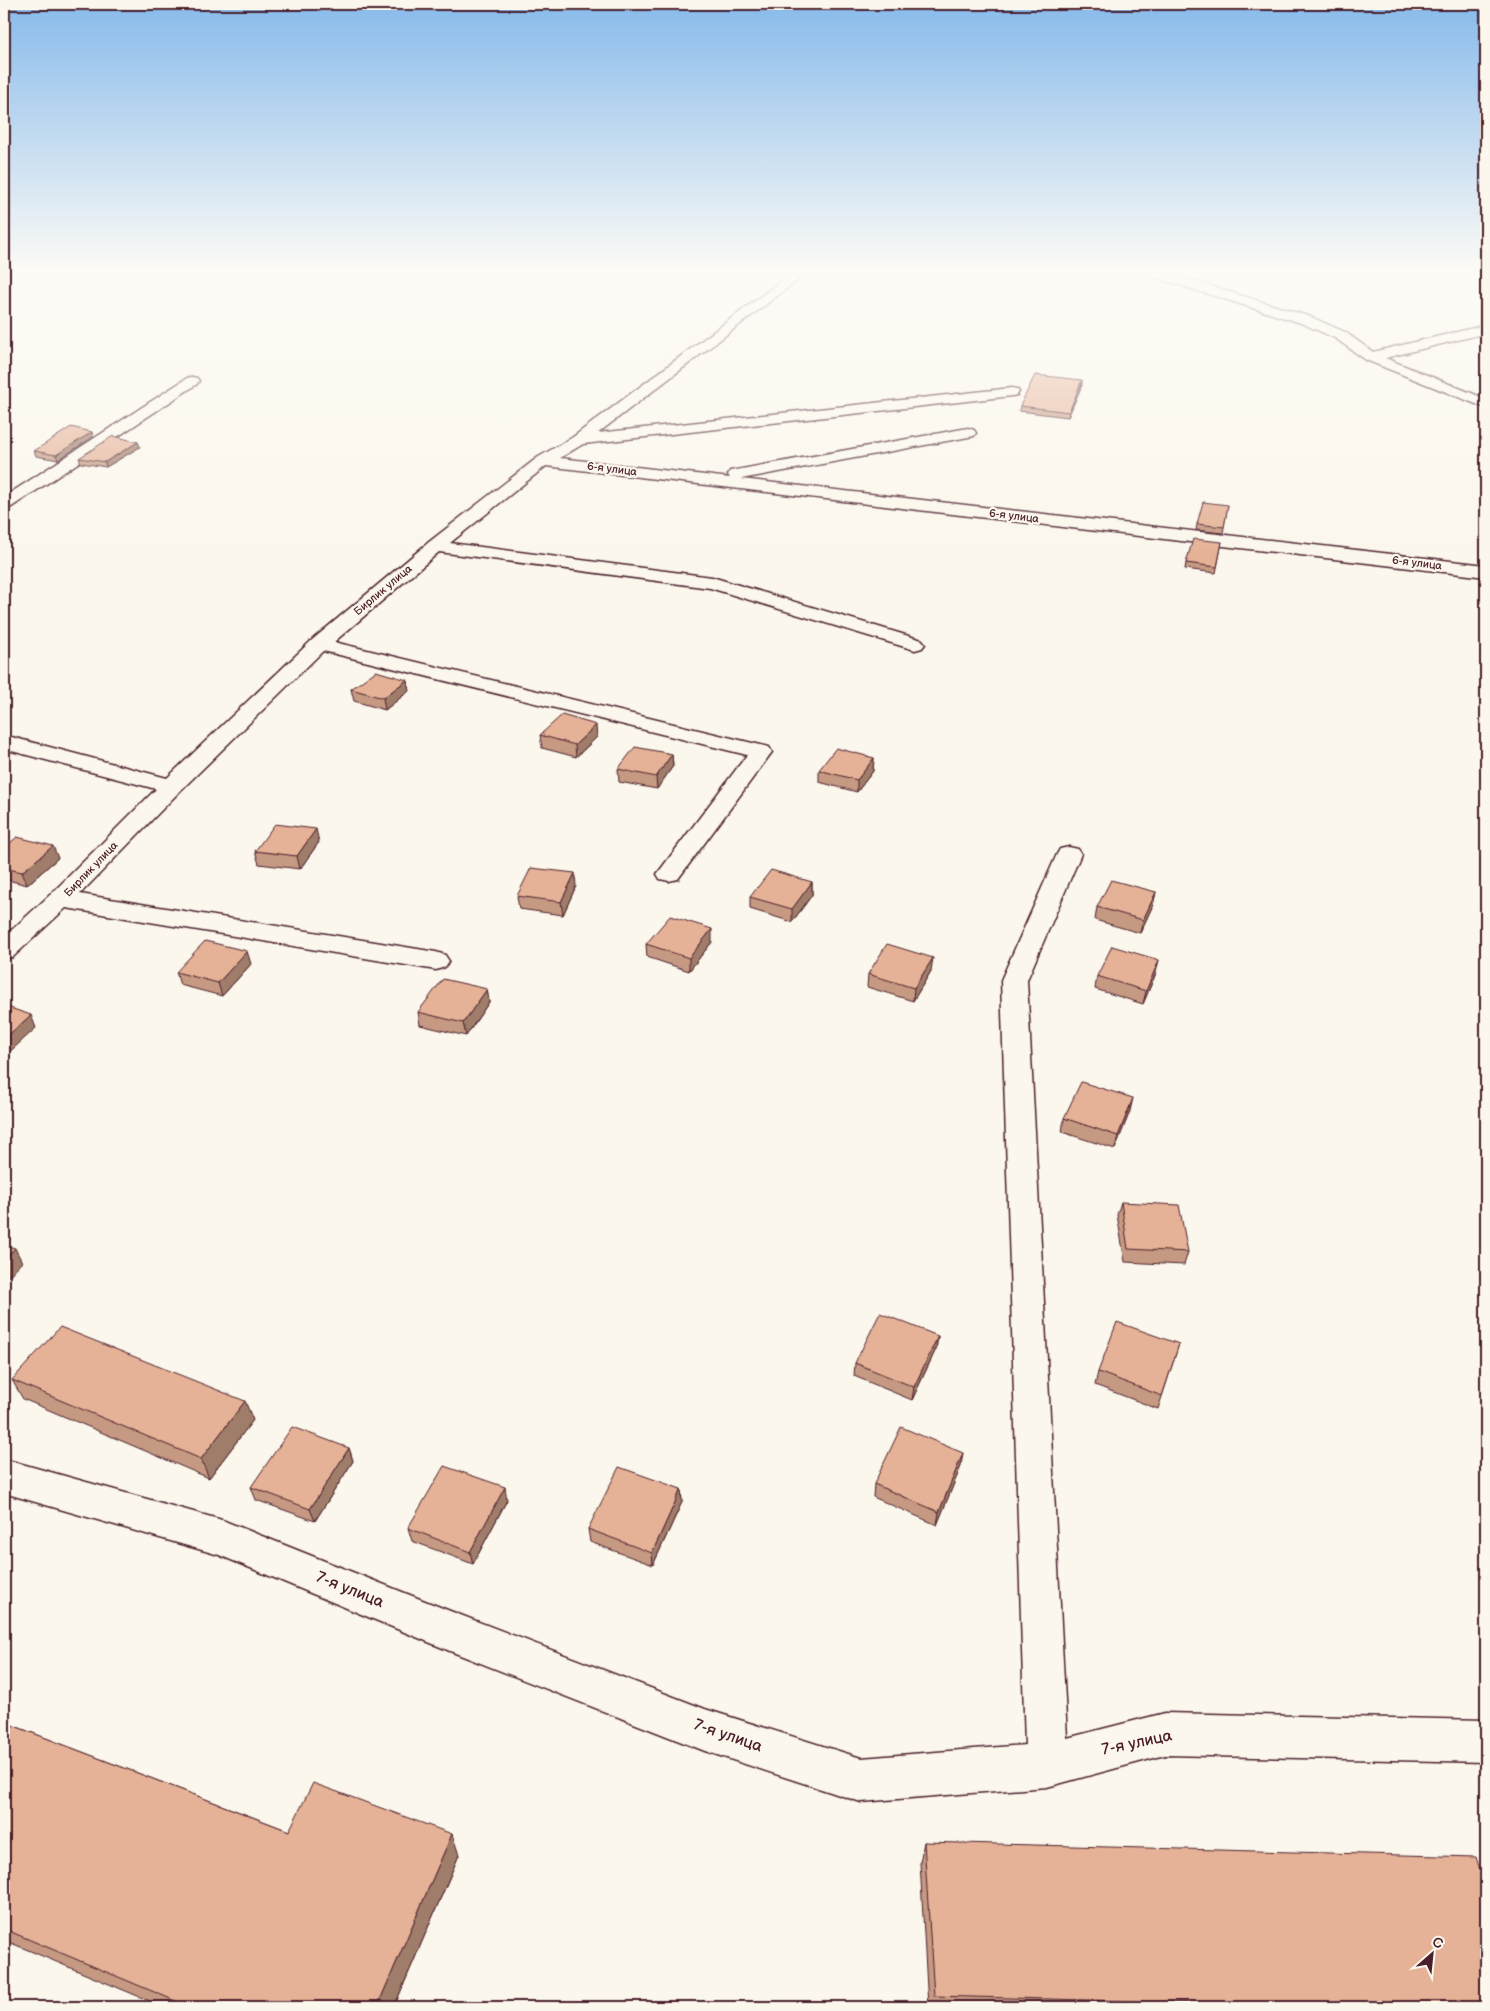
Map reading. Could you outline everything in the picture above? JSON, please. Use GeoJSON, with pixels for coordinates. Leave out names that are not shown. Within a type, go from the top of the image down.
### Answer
{"type":"FeatureCollection","features":[{"type":"Feature","properties":{"kind":"street","name":"Бирлик улица"},"geometry":{"type":"LineString","coordinates":[[4,951],[62,899],[172,786],[319,644],[435,546],[542,461],[578,440],[676,367]]}},
{"type":"Feature","properties":{"kind":"street"},"geometry":{"type":"LineString","coordinates":[[1398,367],[1486,404]]}},
{"type":"Feature","properties":{"kind":"street"},"geometry":{"type":"LineString","coordinates":[[4,504],[192,381]]}},
{"type":"Feature","properties":{"kind":"street"},"geometry":{"type":"LineString","coordinates":[[578,440],[1012,392]]}},
{"type":"Feature","properties":{"kind":"street"},"geometry":{"type":"LineString","coordinates":[[708,480],[968,433]]}},
{"type":"Feature","properties":{"kind":"street","name":"6-я улица"},"geometry":{"type":"LineString","coordinates":[[542,461],[1486,571]]}},
{"type":"Feature","properties":{"kind":"street"},"geometry":{"type":"LineString","coordinates":[[435,546],[712,583],[916,644]]}},
{"type":"Feature","properties":{"kind":"street"},"geometry":{"type":"LineString","coordinates":[[319,644],[761,752],[669,874]]}},
{"type":"Feature","properties":{"kind":"street"},"geometry":{"type":"LineString","coordinates":[[4,742],[172,786]]}},
{"type":"Feature","properties":{"kind":"street"},"geometry":{"type":"LineString","coordinates":[[1047,1765],[1014,980],[1069,854]]}},
{"type":"Feature","properties":{"kind":"street"},"geometry":{"type":"LineString","coordinates":[[62,899],[436,961]]}},
{"type":"Feature","properties":{"kind":"street","name":"7-я улица"},"geometry":{"type":"LineString","coordinates":[[4,1476],[222,1538],[450,1631],[705,1730],[861,1780],[1047,1765],[1165,1734],[1486,1741]]}},
{"type":"Feature","properties":{"kind":"building"},"geometry":{"type":"Polygon","coordinates":[[[1035,375],[1082,380],[1069,412],[1020,406],[1035,375]]]}},
{"type":"Feature","properties":{"kind":"building"},"geometry":{"type":"Polygon","coordinates":[[[71,427],[92,432],[56,455],[34,451],[71,427]]]}},
{"type":"Feature","properties":{"kind":"building"},"geometry":{"type":"Polygon","coordinates":[[[113,436],[138,442],[105,462],[79,458],[113,436]]]}},
{"type":"Feature","properties":{"kind":"building"},"geometry":{"type":"Polygon","coordinates":[[[1203,502],[1228,505],[1224,527],[1197,524],[1203,502]]]}},
{"type":"Feature","properties":{"kind":"building"},"geometry":{"type":"Polygon","coordinates":[[[1193,539],[1222,542],[1217,567],[1186,563],[1193,539]]]}},
{"type":"Feature","properties":{"kind":"building"},"geometry":{"type":"Polygon","coordinates":[[[376,671],[407,680],[383,698],[351,689],[376,671]]]}},
{"type":"Feature","properties":{"kind":"building"},"geometry":{"type":"Polygon","coordinates":[[[562,715],[596,725],[575,745],[540,735],[562,715]]]}},
{"type":"Feature","properties":{"kind":"building"},"geometry":{"type":"Polygon","coordinates":[[[635,747],[672,754],[656,777],[618,769],[635,747]]]}},
{"type":"Feature","properties":{"kind":"building"},"geometry":{"type":"Polygon","coordinates":[[[836,748],[874,758],[857,780],[819,770],[836,748]]]}},
{"type":"Feature","properties":{"kind":"building"},"geometry":{"type":"Polygon","coordinates":[[[275,824],[316,829],[297,856],[255,851],[275,824]]]}},
{"type":"Feature","properties":{"kind":"building"},"geometry":{"type":"Polygon","coordinates":[[[17,837],[53,846],[22,872],[4,868],[4,848],[17,837]]]}},
{"type":"Feature","properties":{"kind":"building"},"geometry":{"type":"Polygon","coordinates":[[[531,868],[575,873],[561,902],[517,896],[531,868]]]}},
{"type":"Feature","properties":{"kind":"building"},"geometry":{"type":"Polygon","coordinates":[[[771,870],[812,882],[792,909],[750,897],[771,870]]]}},
{"type":"Feature","properties":{"kind":"building"},"geometry":{"type":"Polygon","coordinates":[[[1111,880],[1156,892],[1143,920],[1097,907],[1111,880]]]}},
{"type":"Feature","properties":{"kind":"building"},"geometry":{"type":"Polygon","coordinates":[[[670,916],[712,929],[689,958],[646,944],[670,916]]]}},
{"type":"Feature","properties":{"kind":"building"},"geometry":{"type":"Polygon","coordinates":[[[205,941],[247,951],[218,983],[176,972],[205,941]]]}},
{"type":"Feature","properties":{"kind":"building"},"geometry":{"type":"Polygon","coordinates":[[[887,944],[933,958],[914,988],[868,974],[887,944]]]}},
{"type":"Feature","properties":{"kind":"building"},"geometry":{"type":"Polygon","coordinates":[[[1112,946],[1159,960],[1146,991],[1097,976],[1112,946]]]}},
{"type":"Feature","properties":{"kind":"building"},"geometry":{"type":"Polygon","coordinates":[[[443,979],[487,989],[463,1023],[418,1012],[443,979]]]}},
{"type":"Feature","properties":{"kind":"building"},"geometry":{"type":"Polygon","coordinates":[[[4,1006],[31,1015],[4,1039],[4,1006]]]}},
{"type":"Feature","properties":{"kind":"building"},"geometry":{"type":"Polygon","coordinates":[[[1081,1082],[1133,1098],[1118,1136],[1064,1118],[1081,1082]]]}},
{"type":"Feature","properties":{"kind":"building"},"geometry":{"type":"Polygon","coordinates":[[[1121,1202],[1179,1205],[1188,1252],[1128,1249],[1121,1202]]]}},
{"type":"Feature","properties":{"kind":"building"},"geometry":{"type":"Polygon","coordinates":[[[4,1245],[15,1248],[4,1260],[4,1245]]]}},
{"type":"Feature","properties":{"kind":"building"},"geometry":{"type":"Polygon","coordinates":[[[880,1313],[938,1336],[914,1387],[855,1363],[880,1313]]]}},
{"type":"Feature","properties":{"kind":"building"},"geometry":{"type":"Polygon","coordinates":[[[1117,1322],[1179,1344],[1162,1396],[1098,1372],[1117,1322]]]}},
{"type":"Feature","properties":{"kind":"building"},"geometry":{"type":"Polygon","coordinates":[[[60,1327],[245,1401],[201,1459],[12,1380],[60,1327]]]}},
{"type":"Feature","properties":{"kind":"building"},"geometry":{"type":"Polygon","coordinates":[[[292,1427],[349,1448],[310,1509],[251,1487],[292,1427]]]}},
{"type":"Feature","properties":{"kind":"building"},"geometry":{"type":"Polygon","coordinates":[[[901,1427],[963,1453],[939,1512],[874,1484],[901,1427]]]}},
{"type":"Feature","properties":{"kind":"building"},"geometry":{"type":"Polygon","coordinates":[[[444,1466],[505,1487],[470,1552],[408,1528],[444,1466]]]}},
{"type":"Feature","properties":{"kind":"building"},"geometry":{"type":"Polygon","coordinates":[[[619,1467],[681,1489],[652,1553],[588,1529],[619,1467]]]}},
{"type":"Feature","properties":{"kind":"building"},"geometry":{"type":"Polygon","coordinates":[[[4,1722],[289,1831],[313,1783],[452,1834],[377,2007],[190,2007],[4,1929],[4,1722]]]}},
{"type":"Feature","properties":{"kind":"building"},"geometry":{"type":"Polygon","coordinates":[[[924,1842],[1476,1857],[1486,1888],[1486,2007],[1354,2007],[934,1996],[924,1842]]]}}]}
